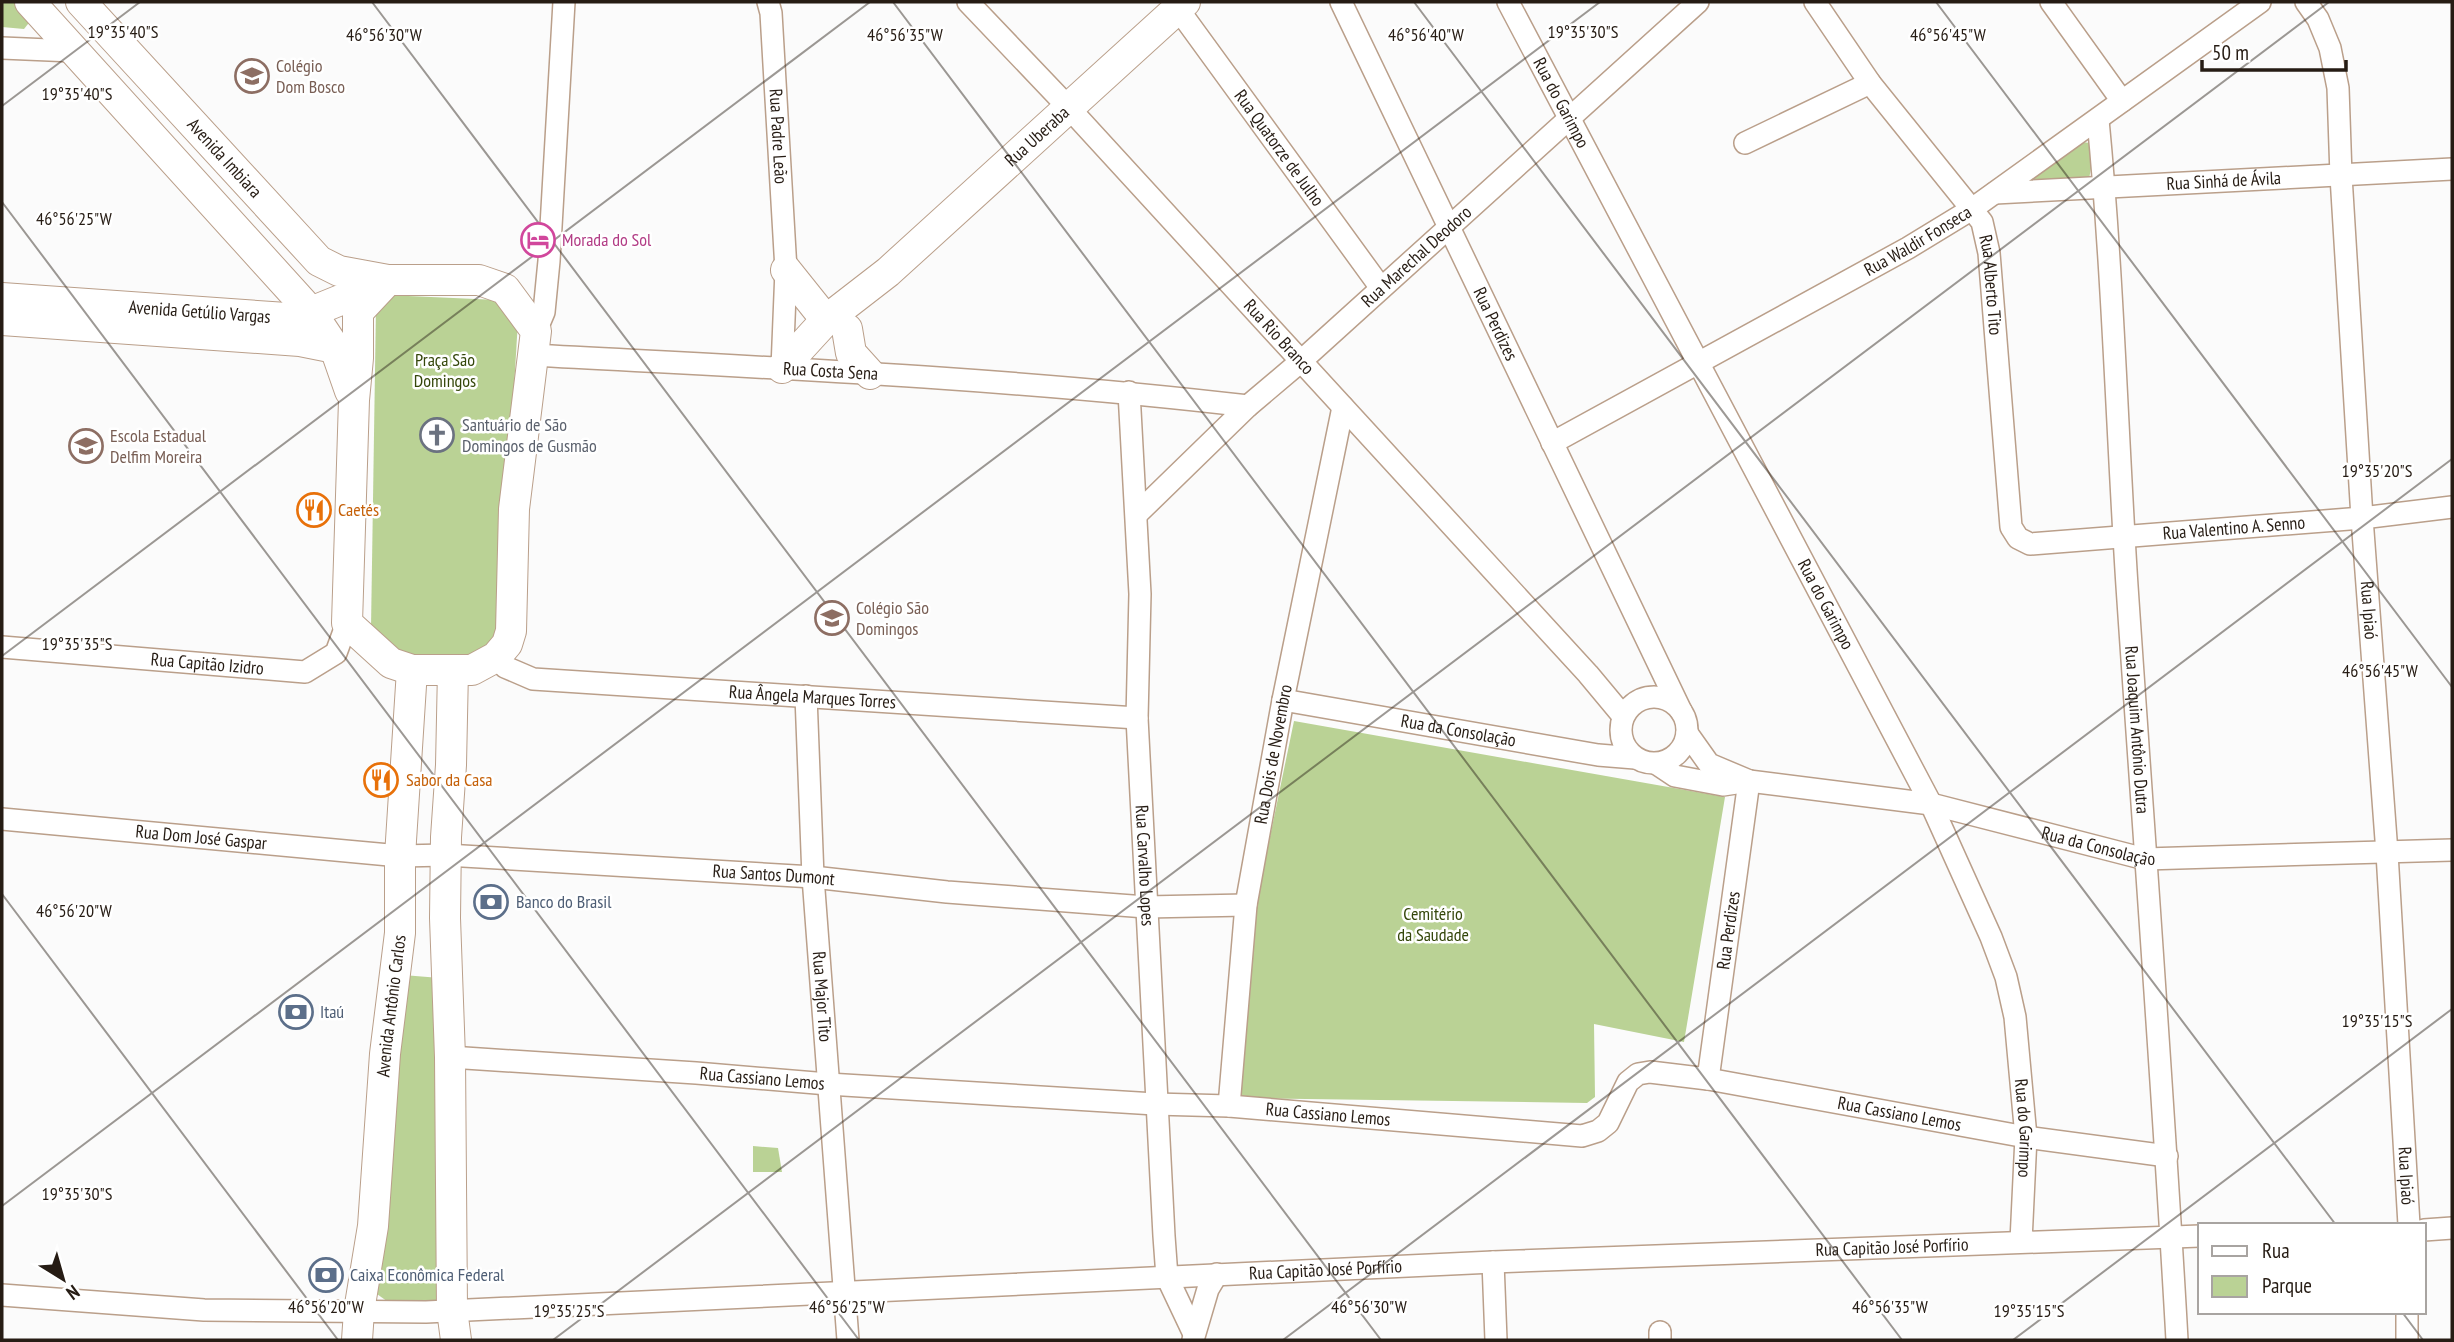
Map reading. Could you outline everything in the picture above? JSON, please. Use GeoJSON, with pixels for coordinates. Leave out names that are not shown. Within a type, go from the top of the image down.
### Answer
{"type":"FeatureCollection","features":[{"type":"Feature","properties":{"kind":"main road"},"geometry":{"type":"LineString","coordinates":[[30,2],[347,353]]}},
{"type":"Feature","properties":{"kind":"main road","name":"Avenida Imbiara"},"geometry":{"type":"LineString","coordinates":[[81,2],[319,261],[339,271],[388,280]]}},
{"type":"Feature","properties":{"kind":"main road","name":"Rua Uberaba"},"geometry":{"type":"LineString","coordinates":[[791,369],[888,272],[1181,5]]}},
{"type":"Feature","properties":{"kind":"main road"},"geometry":{"type":"LineString","coordinates":[[210,202],[241,174]]}},
{"type":"Feature","properties":{"kind":"main road"},"geometry":{"type":"LineString","coordinates":[[786,270],[837,324],[850,353],[870,374]]}},
{"type":"Feature","properties":{"kind":"main road"},"geometry":{"type":"LineString","coordinates":[[388,280],[478,280],[505,289],[534,343],[514,509],[511,631],[507,645],[496,657],[472,670],[412,670],[391,663],[347,623],[354,400],[347,353],[358,312],[388,280]]}},
{"type":"Feature","properties":{"kind":"main road","name":"Avenida Getúlio Vargas"},"geometry":{"type":"LineString","coordinates":[[2,298],[286,318],[357,295],[388,280]]}},
{"type":"Feature","properties":{"kind":"main road","name":"Avenida Getúlio Vargas"},"geometry":{"type":"LineString","coordinates":[[2,320],[300,341],[347,353]]}},
{"type":"Feature","properties":{"kind":"main road","name":"Avenida Antônio Carlos"},"geometry":{"type":"LineString","coordinates":[[358,1326],[373,1226],[385,1054],[400,933],[400,856],[412,670]]}},
{"type":"Feature","properties":{"kind":"main road"},"geometry":{"type":"LineString","coordinates":[[453,670],[445,918],[450,1058],[452,1310],[456,1340]]}},
{"type":"Feature","properties":{"kind":"street"},"geometry":{"type":"LineString","coordinates":[[534,343],[544,312],[549,261],[564,2]]}},
{"type":"Feature","properties":{"kind":"street","name":"Rua Padre Leão"},"geometry":{"type":"LineString","coordinates":[[768,2],[771,13],[791,369]]}},
{"type":"Feature","properties":{"kind":"street","name":"Rua Rio Branco"},"geometry":{"type":"LineString","coordinates":[[968,2],[1069,108],[1588,674],[1623,716]]}},
{"type":"Feature","properties":{"kind":"street","name":"Rua Perdizes"},"geometry":{"type":"LineString","coordinates":[[1341,2],[1681,711]]}},
{"type":"Feature","properties":{"kind":"street","name":"Rua do Garimpo"},"geometry":{"type":"LineString","coordinates":[[1508,2],[1931,804],[1991,937],[2006,977],[2015,1017],[2026,1137],[2021,1241]]}},
{"type":"Feature","properties":{"kind":"street","name":"Rua Marechal Deodoro"},"geometry":{"type":"LineString","coordinates":[[1137,513],[1248,406],[1698,2]]}},
{"type":"Feature","properties":{"kind":"street","name":"Rua Alberto Tito"},"geometry":{"type":"LineString","coordinates":[[1815,2],[1870,83],[1982,222],[1989,253],[2011,527],[2018,538]]}},
{"type":"Feature","properties":{"kind":"street"},"geometry":{"type":"LineString","coordinates":[[2051,2],[2122,102]]}},
{"type":"Feature","properties":{"kind":"street","name":"Rua Waldir Fonseca"},"geometry":{"type":"LineString","coordinates":[[1552,443],[1908,248],[1972,209],[2260,2]]}},
{"type":"Feature","properties":{"kind":"street","name":"Rua Ipiaó"},"geometry":{"type":"LineString","coordinates":[[2306,2],[2318,19],[2330,48],[2338,88],[2362,518],[2387,853],[2409,1223]]}},
{"type":"Feature","properties":{"kind":"street","name":"Rua Quatorze de Julho"},"geometry":{"type":"LineString","coordinates":[[1181,5],[1381,288]]}},
{"type":"Feature","properties":{"kind":"street"},"geometry":{"type":"LineString","coordinates":[[2,48],[73,51]]}},
{"type":"Feature","properties":{"kind":"street"},"geometry":{"type":"LineString","coordinates":[[1745,143],[1870,83]]}},
{"type":"Feature","properties":{"kind":"street","name":"Rua Joaquim Antônio Dutra"},"geometry":{"type":"LineString","coordinates":[[2098,120],[2105,188],[2124,535],[2167,1156],[2177,1340]]}},
{"type":"Feature","properties":{"kind":"street","name":"Rua Sinhá de Ávila"},"geometry":{"type":"LineString","coordinates":[[1995,193],[2452,169]]}},
{"type":"Feature","properties":{"kind":"street","name":"Rua Costa Sena"},"geometry":{"type":"LineString","coordinates":[[534,343],[791,369],[1129,392],[1248,406]]}},
{"type":"Feature","properties":{"kind":"street","name":"Rua Carvalho Lopes"},"geometry":{"type":"LineString","coordinates":[[1129,392],[1140,594],[1137,718],[1167,1277],[1194,1337]]}},
{"type":"Feature","properties":{"kind":"street","name":"Rua Dois de Novembro"},"geometry":{"type":"LineString","coordinates":[[1229,1106],[1246,905],[1283,700],[1343,407]]}},
{"type":"Feature","properties":{"kind":"street","name":"Rua Valentino A. Senno"},"geometry":{"type":"LineString","coordinates":[[2018,538],[2029,544],[2362,518],[2452,507]]}},
{"type":"Feature","properties":{"kind":"street","name":"Rua Capitão Izidro"},"geometry":{"type":"LineString","coordinates":[[2,647],[305,672],[336,653],[347,623]]}},
{"type":"Feature","properties":{"kind":"street","name":"Rua Perdizes"},"geometry":{"type":"LineString","coordinates":[[1644,698],[1651,647]]}},
{"type":"Feature","properties":{"kind":"street","name":"Rua Ângela Marques Torres"},"geometry":{"type":"LineString","coordinates":[[496,657],[505,667],[533,679],[1137,718]]}},
{"type":"Feature","properties":{"kind":"street","name":"Rua Rio Branco"},"geometry":{"type":"LineString","coordinates":[[1588,674],[1644,698]]}},
{"type":"Feature","properties":{"kind":"street","name":"Rua Major Tito"},"geometry":{"type":"LineString","coordinates":[[806,696],[813,877],[848,1340]]}},
{"type":"Feature","properties":{"kind":"street"},"geometry":{"type":"LineString","coordinates":[[1644,698],[1667,699],[1681,711],[1687,733],[1678,754],[1657,764],[1645,763],[1626,750],[1620,728],[1623,716],[1630,707],[1644,698]]}},
{"type":"Feature","properties":{"kind":"street","name":"Rua da Consolação"},"geometry":{"type":"LineString","coordinates":[[1283,700],[1598,755],[1634,758]]}},
{"type":"Feature","properties":{"kind":"street","name":"Rua da Consolação"},"geometry":{"type":"LineString","coordinates":[[1687,733],[1709,764],[1749,781],[1931,804],[2145,859],[2452,850]]}},
{"type":"Feature","properties":{"kind":"street","name":"Rua da Consolação"},"geometry":{"type":"LineString","coordinates":[[1657,764],[1675,776],[1723,785],[1749,781]]}},
{"type":"Feature","properties":{"kind":"street","name":"Rua Perdizes"},"geometry":{"type":"LineString","coordinates":[[1708,1079],[1749,781]]}},
{"type":"Feature","properties":{"kind":"street","name":"Rua Dom José Gaspar"},"geometry":{"type":"LineString","coordinates":[[2,819],[400,856]]}},
{"type":"Feature","properties":{"kind":"street","name":"Rua Santos Dumont"},"geometry":{"type":"LineString","coordinates":[[400,856],[446,855],[813,877],[947,892],[1146,907],[1246,905]]}},
{"type":"Feature","properties":{"kind":"street","name":"Rua Cassiano Lemos"},"geometry":{"type":"LineString","coordinates":[[450,1058],[828,1084],[1229,1106],[1582,1136],[1598,1131],[1608,1123],[1628,1082],[1638,1074],[1650,1072],[1708,1079],[2026,1137],[2167,1156]]}},
{"type":"Feature","properties":{"kind":"street"},"geometry":{"type":"LineString","coordinates":[[2426,1230],[2452,1228]]}},
{"type":"Feature","properties":{"kind":"street","name":"Rua Capitão José Porfírio"},"geometry":{"type":"LineString","coordinates":[[2,1296],[204,1310],[358,1326],[426,1312],[452,1310],[1493,1262],[2198,1236]]}},
{"type":"Feature","properties":{"kind":"street"},"geometry":{"type":"LineString","coordinates":[[1493,1262],[1496,1340]]}},
{"type":"Feature","properties":{"kind":"street","name":"Rua Carvalho Lopes"},"geometry":{"type":"LineString","coordinates":[[1194,1337],[1208,1289],[1217,1274]]}},
{"type":"Feature","properties":{"kind":"street"},"geometry":{"type":"LineString","coordinates":[[2407,1314],[2407,1340]]}},
{"type":"Feature","properties":{"kind":"green space"},"geometry":{"type":"Polygon","coordinates":[[[2,2],[16,2],[32,19],[24,29],[2,27],[2,2]]]}},
{"type":"Feature","properties":{"kind":"green space"},"geometry":{"type":"Polygon","coordinates":[[[2081,142],[2091,143],[2093,158],[2089,179],[2033,184],[2027,176],[2081,142]]]}},
{"type":"Feature","properties":{"kind":"green space","name":"Praça São Domingos"},"geometry":{"type":"Polygon","coordinates":[[[386,295],[498,300],[518,320],[500,626],[493,644],[481,658],[394,655],[371,628],[376,306],[386,295]]]}},
{"type":"Feature","properties":{"kind":"green space","name":"Cemitério da Saudade"},"geometry":{"type":"Polygon","coordinates":[[[1294,721],[1725,797],[1684,1042],[1594,1024],[1595,1097],[1587,1103],[1241,1098],[1255,909],[1294,721]]]}},
{"type":"Feature","properties":{"kind":"green space"},"geometry":{"type":"Polygon","coordinates":[[[403,975],[440,978],[448,1293],[435,1303],[395,1307],[377,1294],[403,975]]]}},
{"type":"Feature","properties":{"kind":"green space"},"geometry":{"type":"Polygon","coordinates":[[[753,1146],[778,1148],[782,1172],[753,1172],[753,1146]]]}},
{"type":"Feature","properties":{"kind":"place","name":"Colégio Dom Bosco"},"geometry":{"type":"Point","coordinates":[252,76]}},
{"type":"Feature","properties":{"kind":"place","name":"Morada do Sol"},"geometry":{"type":"Point","coordinates":[538,240]}},
{"type":"Feature","properties":{"kind":"place","name":"Santuário de São Domingos de Gusmão"},"geometry":{"type":"Point","coordinates":[437,435]}},
{"type":"Feature","properties":{"kind":"place","name":"Escola Estadual Delfim Moreira"},"geometry":{"type":"Point","coordinates":[86,446]}},
{"type":"Feature","properties":{"kind":"place","name":"Caetés"},"geometry":{"type":"Point","coordinates":[314,510]}},
{"type":"Feature","properties":{"kind":"place","name":"Colégio São Domingos"},"geometry":{"type":"Point","coordinates":[832,618]}},
{"type":"Feature","properties":{"kind":"place","name":"Sabor da Casa"},"geometry":{"type":"Point","coordinates":[381,780]}},
{"type":"Feature","properties":{"kind":"place","name":"Banco do Brasil"},"geometry":{"type":"Point","coordinates":[491,902]}},
{"type":"Feature","properties":{"kind":"place","name":"Itaú"},"geometry":{"type":"Point","coordinates":[296,1012]}},
{"type":"Feature","properties":{"kind":"place","name":"Caixa Econômica Federal"},"geometry":{"type":"Point","coordinates":[326,1275]}}]}
